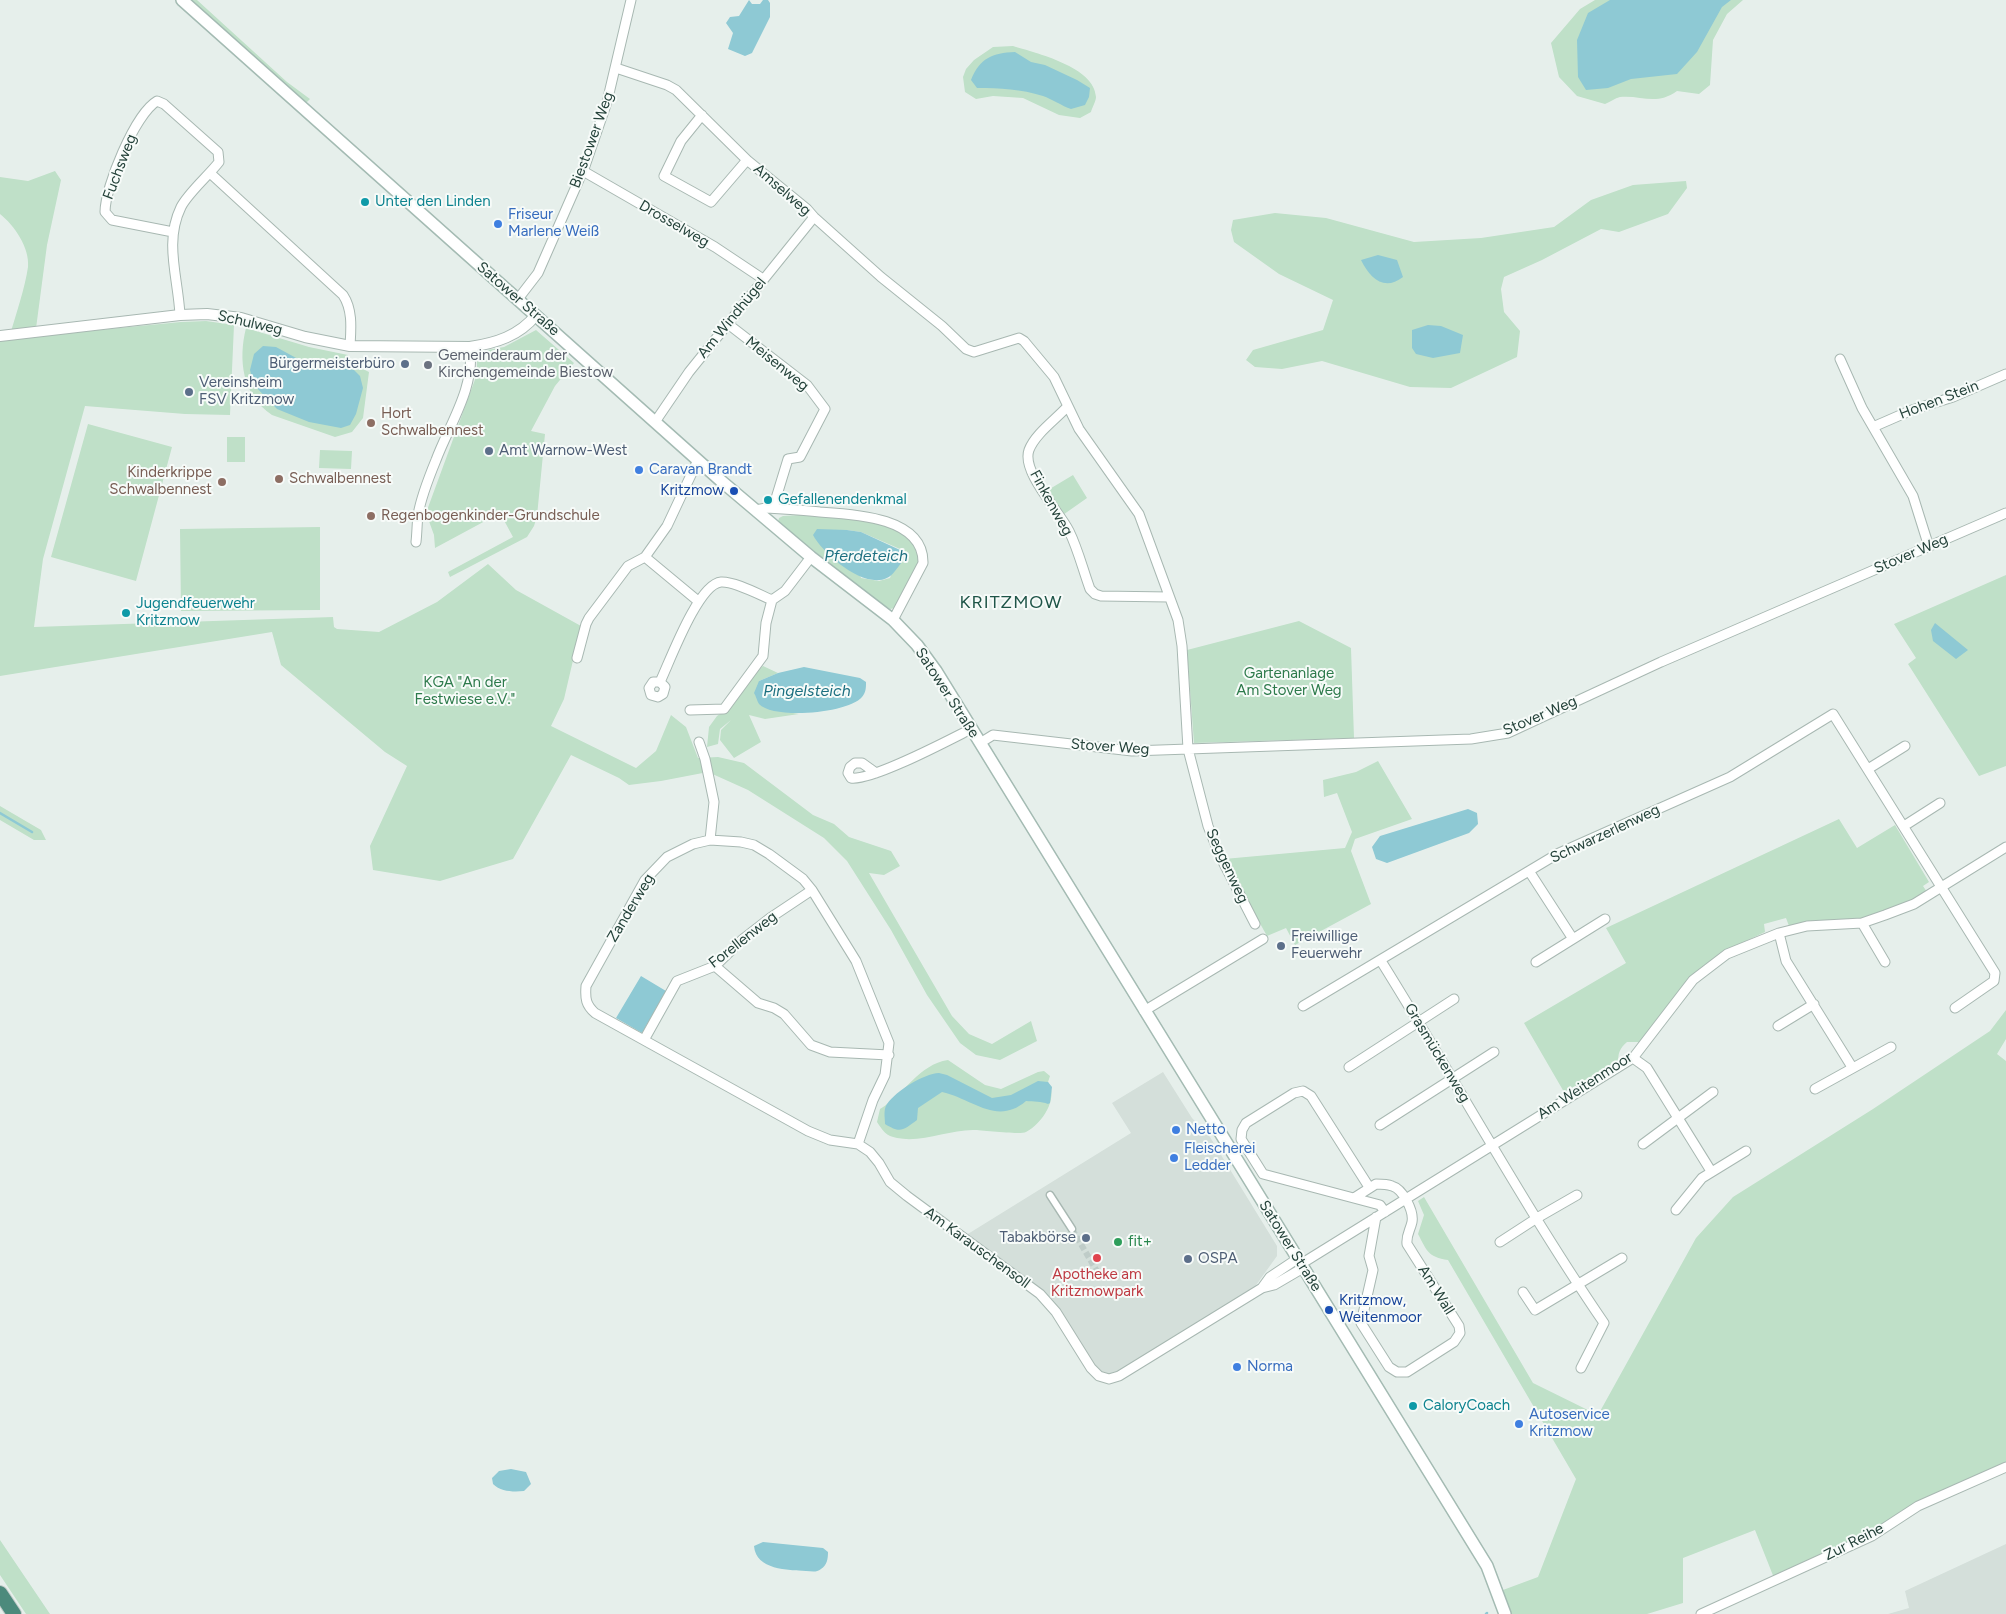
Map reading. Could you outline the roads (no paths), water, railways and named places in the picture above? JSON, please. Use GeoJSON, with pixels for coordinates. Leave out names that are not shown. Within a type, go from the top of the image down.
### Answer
{"type":"FeatureCollection","features":[{"type":"Feature","properties":{"kind":"highway"},"geometry":{"type":"LineString","coordinates":[[0,1593],[14,1614]]}},
{"type":"Feature","properties":{"kind":"main road","name":"Satower Straße"},"geometry":{"type":"LineString","coordinates":[[182,0],[698,460],[812,557],[893,620],[917,645],[971,728],[1487,1566],[1505,1614]]}},
{"type":"Feature","properties":{"kind":"street","name":"Biestower Weg"},"geometry":{"type":"LineString","coordinates":[[518,299],[538,273],[583,171],[600,124],[616,68],[631,0]]}},
{"type":"Feature","properties":{"kind":"street","name":"Amselweg"},"geometry":{"type":"LineString","coordinates":[[616,68],[667,85],[676,90],[747,160],[807,209],[814,218],[881,277],[942,326],[966,349],[974,352],[1013,338],[1024,340],[1054,377],[1067,407]]}},
{"type":"Feature","properties":{"kind":"street","name":"Fuchsweg"},"geometry":{"type":"LineString","coordinates":[[173,232],[112,220],[105,212],[105,202],[131,134],[152,104],[157,101],[164,104],[218,152],[219,162],[182,206],[173,232],[171,251],[180,314]]}},
{"type":"Feature","properties":{"kind":"street"},"geometry":{"type":"LineString","coordinates":[[702,115],[681,140],[664,176],[711,202],[747,160]]}},
{"type":"Feature","properties":{"kind":"street","name":"Drosselweg"},"geometry":{"type":"LineString","coordinates":[[583,171],[715,247],[763,279]]}},
{"type":"Feature","properties":{"kind":"street"},"geometry":{"type":"LineString","coordinates":[[210,173],[343,295],[348,303],[350,316],[350,346]]}},
{"type":"Feature","properties":{"kind":"street","name":"Am Windhügel"},"geometry":{"type":"LineString","coordinates":[[655,422],[689,372],[814,218]]}},
{"type":"Feature","properties":{"kind":"street","name":"Schulweg"},"geometry":{"type":"LineString","coordinates":[[0,336],[180,314],[207,314],[241,318],[305,337],[350,346],[470,347],[490,344],[511,336],[536,315]]}},
{"type":"Feature","properties":{"kind":"street","name":"Meisenweg"},"geometry":{"type":"LineString","coordinates":[[728,324],[807,385],[825,409],[800,457],[788,459],[773,508]]}},
{"type":"Feature","properties":{"kind":"street"},"geometry":{"type":"LineString","coordinates":[[416,542],[418,514],[436,460],[466,390],[471,370],[470,347]]}},
{"type":"Feature","properties":{"kind":"street"},"geometry":{"type":"LineString","coordinates":[[1840,359],[1873,427],[1913,496],[1928,547]]}},
{"type":"Feature","properties":{"kind":"street","name":"Hohen Stein"},"geometry":{"type":"LineString","coordinates":[[1873,427],[1912,410],[1953,397],[2006,374]]}},
{"type":"Feature","properties":{"kind":"street"},"geometry":{"type":"LineString","coordinates":[[1067,407],[1079,429],[1139,514],[1178,620],[1182,646],[1188,749]]}},
{"type":"Feature","properties":{"kind":"street","name":"Finkenweg"},"geometry":{"type":"LineString","coordinates":[[1067,407],[1038,437],[1029,451],[1028,460],[1033,476],[1069,531],[1090,589],[1101,596],[1169,597]]}},
{"type":"Feature","properties":{"kind":"street"},"geometry":{"type":"LineString","coordinates":[[577,658],[586,624],[628,566],[645,557],[667,526],[698,460]]}},
{"type":"Feature","properties":{"kind":"street"},"geometry":{"type":"LineString","coordinates":[[756,510],[773,508],[861,515],[876,518],[902,529],[918,544],[923,554],[923,563],[893,620]]}},
{"type":"Feature","properties":{"kind":"street","name":"Stover Weg"},"geometry":{"type":"LineString","coordinates":[[980,743],[993,735],[1132,752],[1471,739],[1508,733],[1660,662],[2006,513]]}},
{"type":"Feature","properties":{"kind":"street"},"geometry":{"type":"LineString","coordinates":[[645,557],[698,601]]}},
{"type":"Feature","properties":{"kind":"street"},"geometry":{"type":"LineString","coordinates":[[690,710],[724,709],[730,702],[763,656],[766,623],[772,600],[785,591],[812,557]]}},
{"type":"Feature","properties":{"kind":"street"},"geometry":{"type":"LineString","coordinates":[[660,682],[698,601],[708,588],[721,582],[737,585],[772,600]]}},
{"type":"Feature","properties":{"kind":"street","name":"Schwarzerlenweg"},"geometry":{"type":"LineString","coordinates":[[1380,961],[1529,871],[1584,842],[1730,777],[1833,714],[1868,769]]}},
{"type":"Feature","properties":{"kind":"street"},"geometry":{"type":"LineString","coordinates":[[876,773],[971,728]]}},
{"type":"Feature","properties":{"kind":"street"},"geometry":{"type":"LineString","coordinates":[[699,742],[705,759],[714,802],[710,840]]}},
{"type":"Feature","properties":{"kind":"street"},"geometry":{"type":"LineString","coordinates":[[1905,746],[1868,769],[1943,886],[1995,973],[1994,981],[1955,1008]]}},
{"type":"Feature","properties":{"kind":"street","name":"Seggenweg"},"geometry":{"type":"LineString","coordinates":[[1188,749],[1213,841],[1255,924]]}},
{"type":"Feature","properties":{"kind":"street"},"geometry":{"type":"LineString","coordinates":[[1904,826],[1940,803]]}},
{"type":"Feature","properties":{"kind":"street","name":"Zanderweg"},"geometry":{"type":"LineString","coordinates":[[710,840],[727,840],[754,846],[769,854],[803,879],[812,890],[856,961],[889,1043],[885,1075],[873,1100],[858,1144],[819,1136],[595,1013],[589,1008],[584,999],[586,986],[645,880],[667,857],[693,844],[710,840]]}},
{"type":"Feature","properties":{"kind":"street","name":"Am Weitenmoor"},"geometry":{"type":"LineString","coordinates":[[1300,1264],[1633,1058],[1693,980],[1728,954],[1779,933],[1806,926],[1862,922],[1914,904],[2006,847]]}},
{"type":"Feature","properties":{"kind":"street"},"geometry":{"type":"LineString","coordinates":[[1529,871],[1573,939]]}},
{"type":"Feature","properties":{"kind":"street","name":"Forellenweg"},"geometry":{"type":"LineString","coordinates":[[644,1040],[677,982],[715,966],[742,938],[812,890]]}},
{"type":"Feature","properties":{"kind":"street"},"geometry":{"type":"LineString","coordinates":[[1536,962],[1605,919]]}},
{"type":"Feature","properties":{"kind":"street"},"geometry":{"type":"LineString","coordinates":[[1862,922],[1885,962]]}},
{"type":"Feature","properties":{"kind":"street"},"geometry":{"type":"LineString","coordinates":[[1779,933],[1786,961],[1852,1067]]}},
{"type":"Feature","properties":{"kind":"street"},"geometry":{"type":"LineString","coordinates":[[1144,1011],[1263,939]]}},
{"type":"Feature","properties":{"kind":"street"},"geometry":{"type":"LineString","coordinates":[[1304,1006],[1380,961]]}},
{"type":"Feature","properties":{"kind":"street","name":"Grasmückenweg"},"geometry":{"type":"LineString","coordinates":[[1380,961],[1578,1286],[1604,1323],[1581,1368]]}},
{"type":"Feature","properties":{"kind":"street"},"geometry":{"type":"LineString","coordinates":[[715,966],[758,1003],[774,1008],[784,1014],[810,1045],[830,1052],[888,1055]]}},
{"type":"Feature","properties":{"kind":"street"},"geometry":{"type":"LineString","coordinates":[[1348,1067],[1454,999]]}},
{"type":"Feature","properties":{"kind":"street"},"geometry":{"type":"LineString","coordinates":[[1778,1026],[1814,1004]]}},
{"type":"Feature","properties":{"kind":"street"},"geometry":{"type":"LineString","coordinates":[[1815,1089],[1890,1047]]}},
{"type":"Feature","properties":{"kind":"street"},"geometry":{"type":"LineString","coordinates":[[1380,1125],[1494,1052]]}},
{"type":"Feature","properties":{"kind":"street"},"geometry":{"type":"LineString","coordinates":[[1633,1058],[1647,1068],[1712,1171]]}},
{"type":"Feature","properties":{"kind":"street"},"geometry":{"type":"LineString","coordinates":[[1369,1187],[1311,1096],[1304,1091],[1294,1093],[1246,1123],[1242,1130],[1241,1139],[1263,1174],[1380,1205],[1385,1212]]}},
{"type":"Feature","properties":{"kind":"street"},"geometry":{"type":"LineString","coordinates":[[1643,1144],[1713,1092]]}},
{"type":"Feature","properties":{"kind":"street","name":"Am Karauschensoll"},"geometry":{"type":"LineString","coordinates":[[858,1144],[870,1152],[890,1182],[1040,1294],[1056,1312],[1091,1368],[1099,1376],[1109,1379],[1119,1376],[1262,1288],[1274,1285],[1300,1264]]}},
{"type":"Feature","properties":{"kind":"street"},"geometry":{"type":"LineString","coordinates":[[1676,1210],[1702,1178],[1746,1151]]}},
{"type":"Feature","properties":{"kind":"street"},"geometry":{"type":"LineString","coordinates":[[1354,1198],[1376,1184],[1393,1186],[1405,1200]]}},
{"type":"Feature","properties":{"kind":"street"},"geometry":{"type":"LineString","coordinates":[[1050,1195],[1072,1229]]}},
{"type":"Feature","properties":{"kind":"street"},"geometry":{"type":"LineString","coordinates":[[1500,1242],[1577,1195]]}},
{"type":"Feature","properties":{"kind":"street","name":"Am Wall"},"geometry":{"type":"LineString","coordinates":[[1376,1217],[1369,1256],[1373,1270],[1361,1323],[1389,1368],[1397,1372],[1407,1372],[1454,1342],[1460,1333],[1459,1326],[1407,1244],[1406,1236],[1412,1224],[1413,1215],[1405,1200]]}},
{"type":"Feature","properties":{"kind":"street"},"geometry":{"type":"LineString","coordinates":[[1523,1292],[1535,1310],[1622,1258]]}},
{"type":"Feature","properties":{"kind":"street","name":"Zur Reihe"},"geometry":{"type":"LineString","coordinates":[[1701,1614],[1872,1536],[1918,1506],[2006,1467]]}},
{"type":"Feature","properties":{"kind":"water"},"geometry":{"type":"Polygon","coordinates":[[[749,0],[752,4],[760,4],[763,0],[768,0],[770,3],[770,17],[752,53],[745,56],[728,49],[733,33],[726,23],[730,17],[739,16],[749,0]]]}},
{"type":"Feature","properties":{"kind":"water"},"geometry":{"type":"Polygon","coordinates":[[[1610,0],[1731,0],[1722,7],[1697,52],[1677,74],[1631,79],[1608,88],[1586,90],[1578,77],[1577,40],[1588,13],[1610,0]]]}},
{"type":"Feature","properties":{"kind":"water"},"geometry":{"type":"Polygon","coordinates":[[[1015,52],[1031,62],[1045,65],[1090,88],[1089,97],[1085,105],[1071,109],[1046,97],[1027,92],[977,88],[971,80],[978,66],[993,55],[1015,52]]]}},
{"type":"Feature","properties":{"kind":"water"},"geometry":{"type":"Polygon","coordinates":[[[1378,255],[1397,260],[1403,277],[1390,283],[1384,283],[1373,277],[1361,260],[1378,255]]]}},
{"type":"Feature","properties":{"kind":"water"},"geometry":{"type":"Polygon","coordinates":[[[1428,325],[1441,326],[1463,335],[1460,353],[1433,358],[1416,354],[1412,348],[1412,330],[1428,325]]]}},
{"type":"Feature","properties":{"kind":"water"},"geometry":{"type":"Polygon","coordinates":[[[263,346],[276,347],[298,359],[354,370],[360,376],[363,388],[356,414],[350,425],[341,428],[309,422],[277,409],[254,385],[250,370],[254,354],[263,346]]]}},
{"type":"Feature","properties":{"kind":"water","name":"Pferdeteich"},"geometry":{"type":"Polygon","coordinates":[[[817,529],[861,532],[900,550],[904,554],[903,559],[895,571],[886,578],[875,580],[863,577],[839,563],[819,544],[813,535],[817,529]]]}},
{"type":"Feature","properties":{"kind":"water"},"geometry":{"type":"Polygon","coordinates":[[[1935,623],[1968,650],[1956,659],[1933,641],[1931,630],[1935,623]]]}},
{"type":"Feature","properties":{"kind":"water","name":"Pingelsteich"},"geometry":{"type":"Polygon","coordinates":[[[804,667],[860,678],[866,682],[866,688],[862,697],[854,703],[828,710],[795,713],[780,712],[767,709],[759,704],[754,693],[759,681],[778,673],[804,667]]]}},
{"type":"Feature","properties":{"kind":"water"},"geometry":{"type":"Polygon","coordinates":[[[1468,809],[1477,813],[1478,824],[1469,833],[1387,863],[1376,859],[1372,847],[1380,836],[1468,809]]]}},
{"type":"Feature","properties":{"kind":"water"},"geometry":{"type":"Polygon","coordinates":[[[641,976],[666,991],[642,1033],[616,1018],[641,976]]]}},
{"type":"Feature","properties":{"kind":"water"},"geometry":{"type":"Polygon","coordinates":[[[939,1073],[947,1075],[992,1098],[1011,1095],[1038,1081],[1048,1082],[1052,1087],[1050,1103],[1026,1101],[1015,1108],[995,1111],[942,1092],[918,1108],[917,1120],[902,1130],[885,1124],[885,1109],[891,1099],[903,1089],[925,1076],[939,1073]]]}},
{"type":"Feature","properties":{"kind":"water"},"geometry":{"type":"Polygon","coordinates":[[[511,1469],[526,1472],[531,1484],[524,1491],[504,1490],[493,1484],[492,1478],[499,1471],[511,1469]]]}},
{"type":"Feature","properties":{"kind":"water"},"geometry":{"type":"Polygon","coordinates":[[[763,1542],[823,1548],[828,1552],[827,1562],[825,1566],[815,1571],[774,1567],[760,1560],[756,1554],[754,1546],[763,1542]]]}},
{"type":"Feature","properties":{"kind":"waterway"},"geometry":{"type":"LineString","coordinates":[[0,813],[32,832]]}},
{"type":"Feature","properties":{"kind":"tunnel"},"geometry":{"type":"LineString","coordinates":[[1072,1229],[1101,1278]]}},
{"type":"Feature","properties":{"kind":"place","name":"Unter den Linden"},"geometry":{"type":"Point","coordinates":[365,202]}},
{"type":"Feature","properties":{"kind":"place","name":"Friseur Marlene Weiß"},"geometry":{"type":"Point","coordinates":[498,224]}},
{"type":"Feature","properties":{"kind":"place","name":"Bürgermeisterbüro"},"geometry":{"type":"Point","coordinates":[405,364]}},
{"type":"Feature","properties":{"kind":"place","name":"Gemeinderaum der Kirchengemeinde Biestow"},"geometry":{"type":"Point","coordinates":[428,365]}},
{"type":"Feature","properties":{"kind":"place","name":"Vereinsheim FSV Kritzmow"},"geometry":{"type":"Point","coordinates":[189,392]}},
{"type":"Feature","properties":{"kind":"place","name":"Hort Schwalbennest"},"geometry":{"type":"Point","coordinates":[371,423]}},
{"type":"Feature","properties":{"kind":"place","name":"Amt Warnow-West"},"geometry":{"type":"Point","coordinates":[489,451]}},
{"type":"Feature","properties":{"kind":"place","name":"Caravan Brandt"},"geometry":{"type":"Point","coordinates":[639,470]}},
{"type":"Feature","properties":{"kind":"place","name":"Schwalbennest"},"geometry":{"type":"Point","coordinates":[279,479]}},
{"type":"Feature","properties":{"kind":"place","name":"Kinderkrippe Schwalbennest"},"geometry":{"type":"Point","coordinates":[222,482]}},
{"type":"Feature","properties":{"kind":"place","name":"Kritzmow"},"geometry":{"type":"Point","coordinates":[734,491]}},
{"type":"Feature","properties":{"kind":"place","name":"Gefallenendenkmal"},"geometry":{"type":"Point","coordinates":[768,500]}},
{"type":"Feature","properties":{"kind":"place","name":"Regenbogenkinder-Grundschule"},"geometry":{"type":"Point","coordinates":[371,516]}},
{"type":"Feature","properties":{"kind":"place","name":"Jugendfeuerwehr Kritzmow"},"geometry":{"type":"Point","coordinates":[126,613]}},
{"type":"Feature","properties":{"kind":"place","name":"Freiwillige Feuerwehr"},"geometry":{"type":"Point","coordinates":[1281,946]}},
{"type":"Feature","properties":{"kind":"place","name":"Netto"},"geometry":{"type":"Point","coordinates":[1176,1130]}},
{"type":"Feature","properties":{"kind":"place","name":"Fleischerei Ledder"},"geometry":{"type":"Point","coordinates":[1174,1158]}},
{"type":"Feature","properties":{"kind":"place","name":"Tabakbörse"},"geometry":{"type":"Point","coordinates":[1086,1238]}},
{"type":"Feature","properties":{"kind":"place","name":"fit+"},"geometry":{"type":"Point","coordinates":[1118,1242]}},
{"type":"Feature","properties":{"kind":"place","name":"Apotheke am Kritzmowpark"},"geometry":{"type":"Point","coordinates":[1097,1258]}},
{"type":"Feature","properties":{"kind":"place","name":"OSPA"},"geometry":{"type":"Point","coordinates":[1188,1259]}},
{"type":"Feature","properties":{"kind":"place","name":"Kritzmow, Weitenmoor"},"geometry":{"type":"Point","coordinates":[1329,1310]}},
{"type":"Feature","properties":{"kind":"place","name":"Norma"},"geometry":{"type":"Point","coordinates":[1237,1367]}},
{"type":"Feature","properties":{"kind":"place","name":"CaloryCoach"},"geometry":{"type":"Point","coordinates":[1413,1406]}},
{"type":"Feature","properties":{"kind":"place","name":"Autoservice Kritzmow"},"geometry":{"type":"Point","coordinates":[1519,1424]}},
{"type":"Feature","properties":{"kind":"district","name":"KRITZMOW"},"geometry":{"type":"Point","coordinates":[1011,603]}},
{"type":"Feature","properties":{"kind":"park label","name":"Gartenanlage Am Stover Weg"},"geometry":{"type":"Point","coordinates":[1289,682]}},
{"type":"Feature","properties":{"kind":"park label","name":"KGA \"An der Festwiese e.V.\""},"geometry":{"type":"Point","coordinates":[465,692]}}]}
